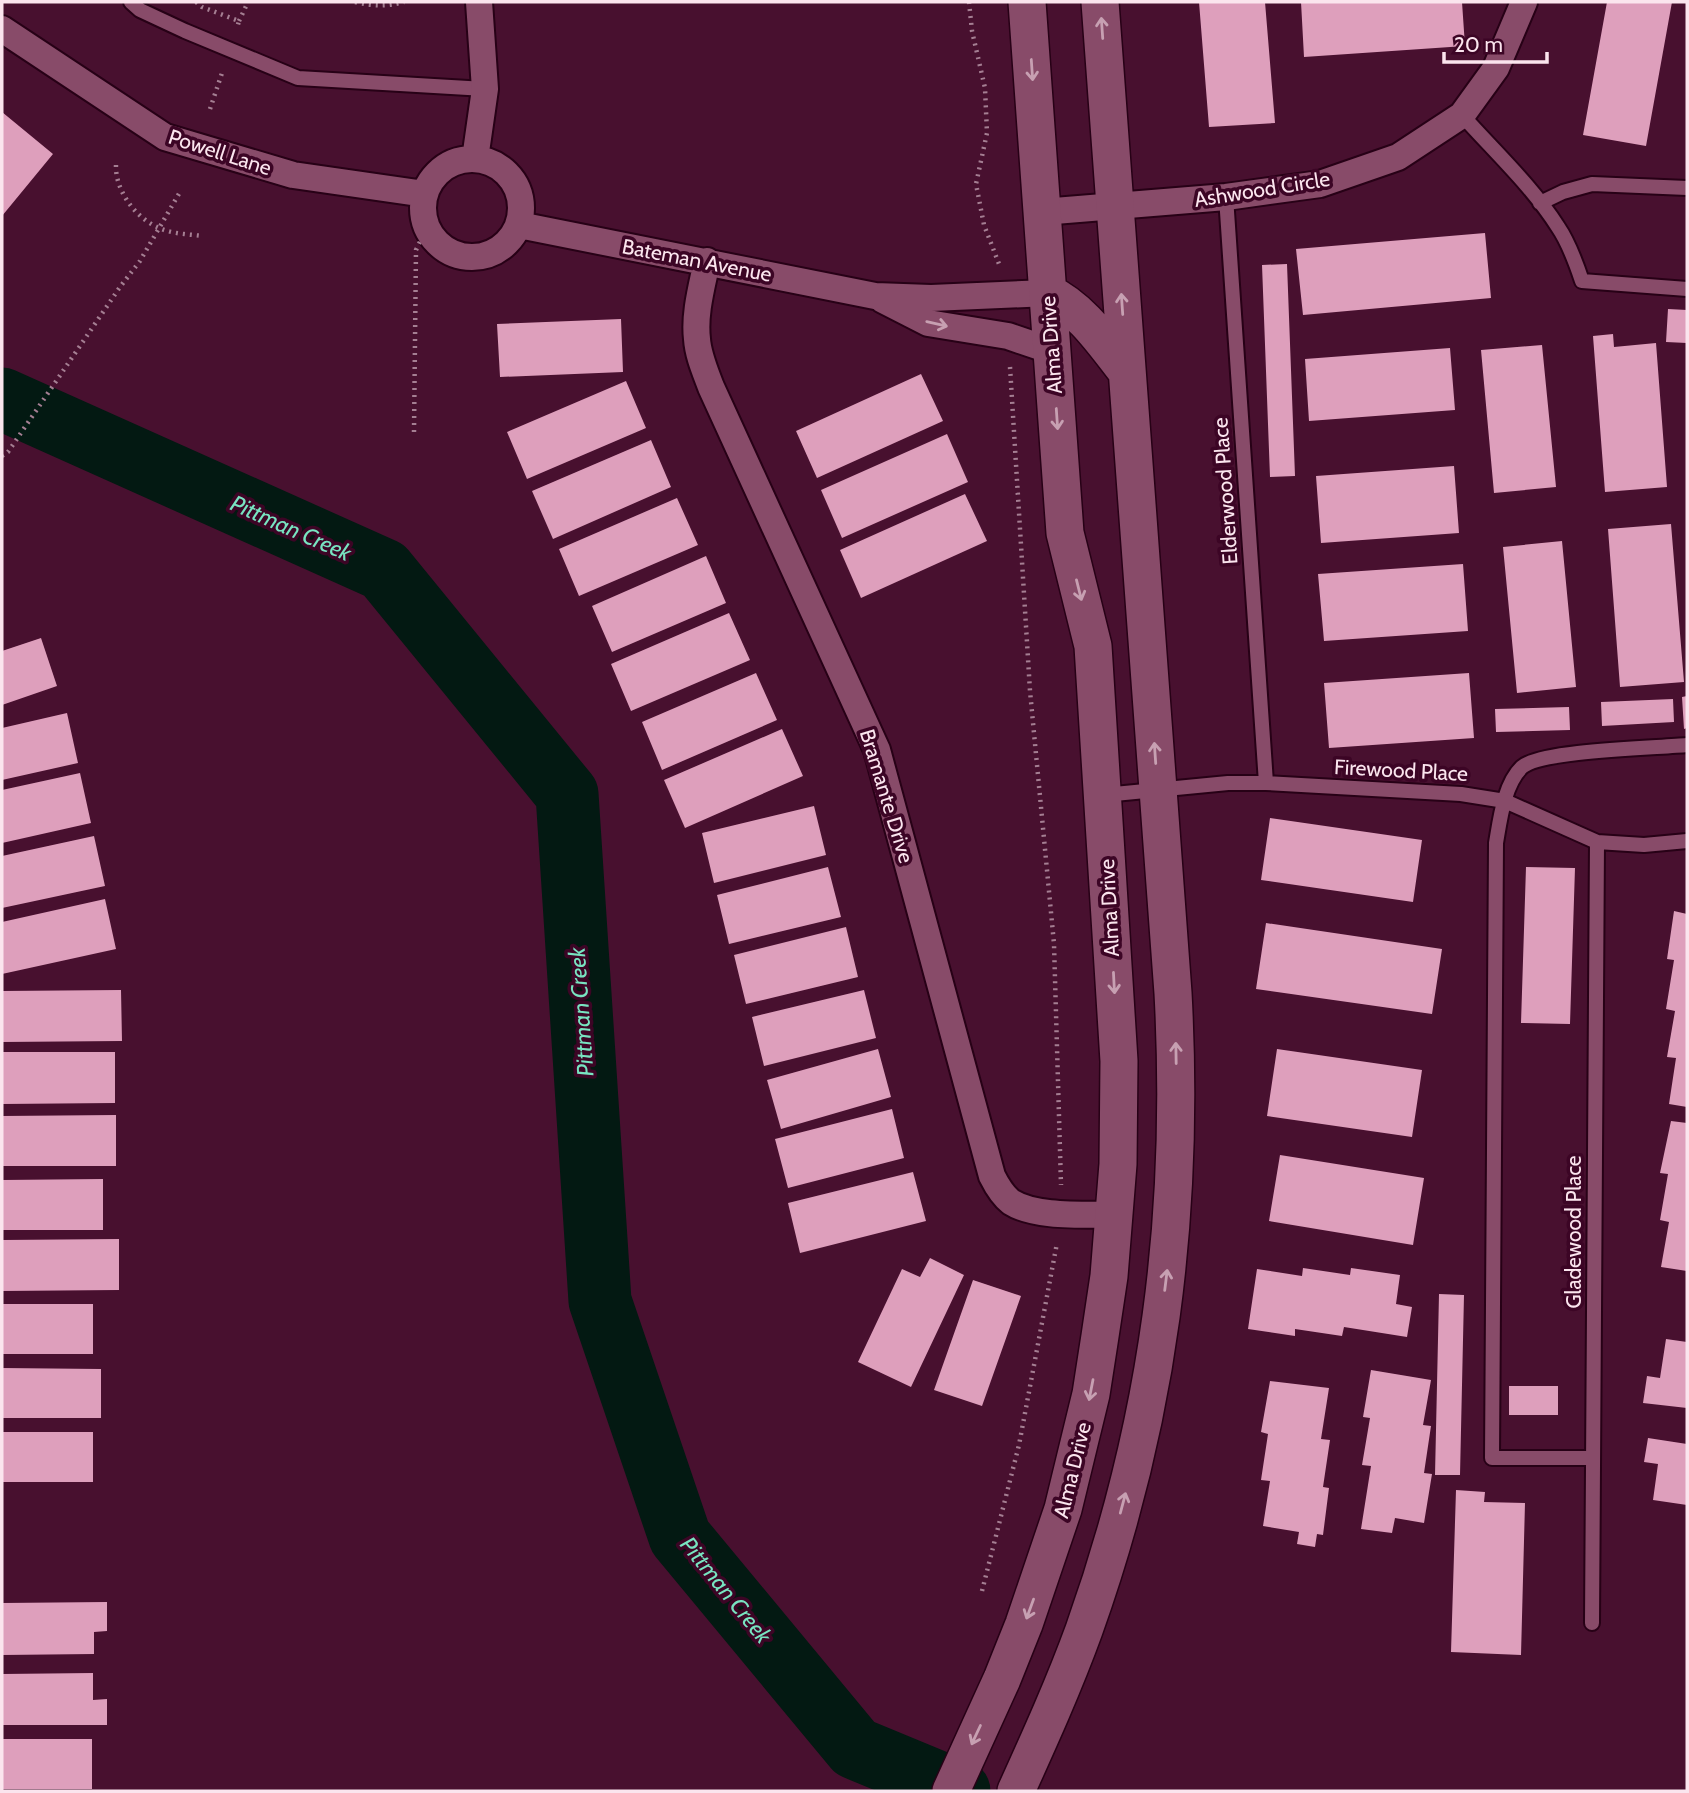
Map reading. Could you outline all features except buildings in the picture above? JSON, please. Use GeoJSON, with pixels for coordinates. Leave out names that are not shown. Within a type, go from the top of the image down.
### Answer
{"type":"FeatureCollection","features":[{"type":"Feature","properties":{"kind":"main road","name":"Alma Drive"},"geometry":{"type":"LineString","coordinates":[[951,1791],[1002,1679],[1045,1567],[1078,1451],[1100,1336],[1115,1215],[1118,1164],[1119,1061],[1093,646],[1065,533],[1027,2]]}},
{"type":"Feature","properties":{"kind":"main road"},"geometry":{"type":"LineString","coordinates":[[1016,1791],[1055,1704],[1084,1629],[1110,1552],[1131,1474],[1158,1346],[1170,1245],[1176,1145],[1175,1044],[1100,2]]}},
{"type":"Feature","properties":{"kind":"main road"},"geometry":{"type":"LineString","coordinates":[[1048,293],[1061,299],[1079,315],[1127,372]]}},
{"type":"Feature","properties":{"kind":"street"},"geometry":{"type":"LineString","coordinates":[[475,159],[485,89],[479,2]]}},
{"type":"Feature","properties":{"kind":"street","name":"Ashwood Circle"},"geometry":{"type":"LineString","coordinates":[[1042,212],[1226,197],[1320,184],[1398,157],[1462,115],[1496,68],[1524,2]]}},
{"type":"Feature","properties":{"kind":"street","name":"Powell Lane"},"geometry":{"type":"LineString","coordinates":[[2,29],[165,136],[293,175],[425,194]]}},
{"type":"Feature","properties":{"kind":"street"},"geometry":{"type":"LineString","coordinates":[[475,159],[488,161],[502,169],[513,180],[520,194],[522,209],[519,225],[510,239],[497,250],[482,256],[465,257],[442,246],[427,227],[423,210],[425,194],[432,180],[443,169],[457,161],[475,159]]}},
{"type":"Feature","properties":{"kind":"street","name":"Bateman Avenue"},"geometry":{"type":"LineString","coordinates":[[519,225],[875,296],[942,298],[1048,293]]}},
{"type":"Feature","properties":{"kind":"street","name":"Bramante Drive"},"geometry":{"type":"LineString","coordinates":[[708,261],[696,323],[697,342],[703,365],[877,750],[992,1176],[1000,1192],[1012,1203],[1028,1209],[1115,1215]]}},
{"type":"Feature","properties":{"kind":"street","name":"Bateman Avenue"},"geometry":{"type":"LineString","coordinates":[[875,296],[928,323],[1008,336],[1052,351]]}},
{"type":"Feature","properties":{"kind":"lane"},"geometry":{"type":"LineString","coordinates":[[131,2],[140,10],[174,26],[298,78],[485,89]]}},
{"type":"Feature","properties":{"kind":"lane"},"geometry":{"type":"LineString","coordinates":[[1462,115],[1559,227],[1582,281],[1687,289]]}},
{"type":"Feature","properties":{"kind":"lane"},"geometry":{"type":"LineString","coordinates":[[1540,202],[1592,184],[1687,188]]}},
{"type":"Feature","properties":{"kind":"lane","name":"Elderwood Place"},"geometry":{"type":"LineString","coordinates":[[1226,197],[1266,783]]}},
{"type":"Feature","properties":{"kind":"lane"},"geometry":{"type":"LineString","coordinates":[[1593,1458],[1492,1458],[1495,860],[1499,826],[1513,780],[1520,769],[1540,758],[1687,745]]}},
{"type":"Feature","properties":{"kind":"lane","name":"Firewood Place"},"geometry":{"type":"LineString","coordinates":[[1102,795],[1228,783],[1461,794],[1505,801],[1597,842],[1644,845],[1687,841]]}},
{"type":"Feature","properties":{"kind":"lane","name":"Gladewood Place"},"geometry":{"type":"LineString","coordinates":[[1592,1623],[1597,842]]}},
{"type":"Feature","properties":{"kind":"path"},"geometry":{"type":"LineString","coordinates":[[196,2],[202,7],[239,21]]}},
{"type":"Feature","properties":{"kind":"path"},"geometry":{"type":"LineString","coordinates":[[235,35],[248,2]]}},
{"type":"Feature","properties":{"kind":"path"},"geometry":{"type":"LineString","coordinates":[[355,2],[373,6],[404,2]]}},
{"type":"Feature","properties":{"kind":"path"},"geometry":{"type":"LineString","coordinates":[[969,2],[972,31],[985,88],[987,133],[976,184],[984,225],[1002,272]]}},
{"type":"Feature","properties":{"kind":"path"},"geometry":{"type":"LineString","coordinates":[[210,109],[222,72]]}},
{"type":"Feature","properties":{"kind":"path"},"geometry":{"type":"LineString","coordinates":[[117,165],[116,173],[121,192],[130,205],[154,226],[202,236]]}},
{"type":"Feature","properties":{"kind":"path"},"geometry":{"type":"LineString","coordinates":[[2,456],[8,452],[140,261],[180,192]]}},
{"type":"Feature","properties":{"kind":"path"},"geometry":{"type":"LineString","coordinates":[[414,432],[416,250],[427,227]]}},
{"type":"Feature","properties":{"kind":"path"},"geometry":{"type":"LineString","coordinates":[[982,1591],[1019,1445],[1055,1255],[1060,1213],[1055,944],[1030,691],[1009,363]]}},
{"type":"Feature","properties":{"kind":"waterway","name":"Pittman Creek"},"geometry":{"type":"LineString","coordinates":[[2,399],[384,570],[567,794],[600,1301],[680,1537],[855,1748],[959,1791]]}}]}
